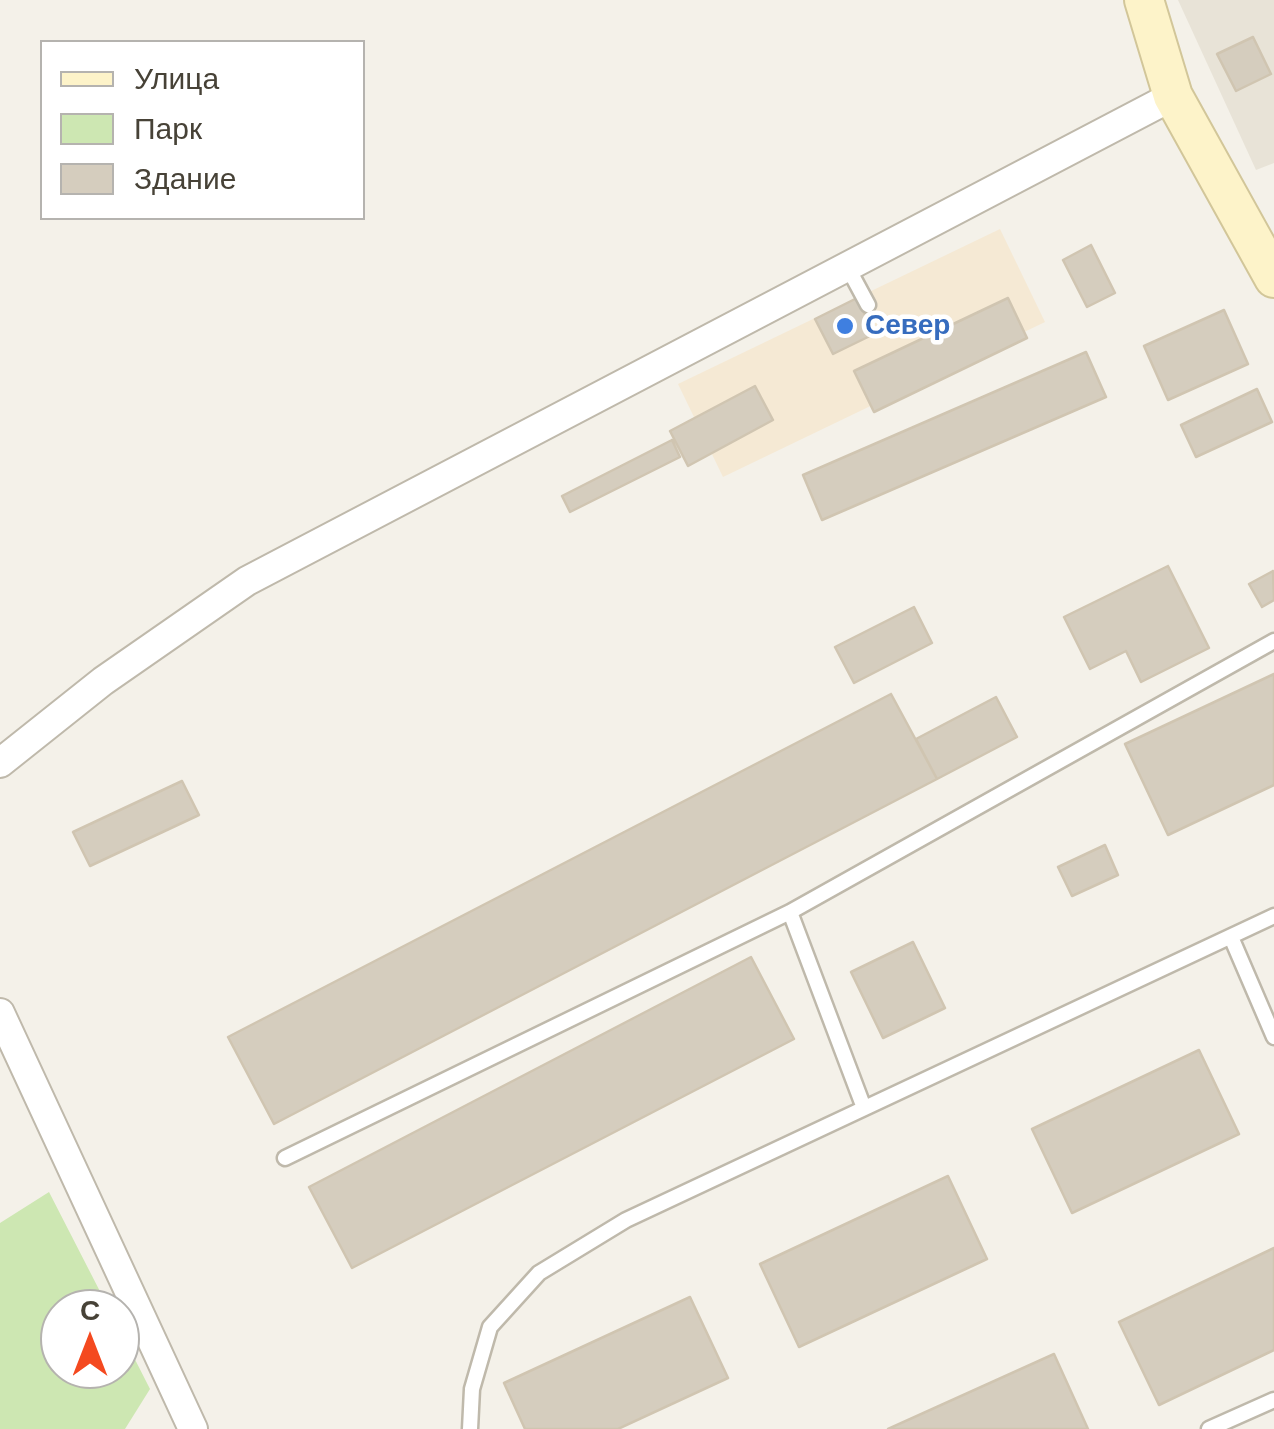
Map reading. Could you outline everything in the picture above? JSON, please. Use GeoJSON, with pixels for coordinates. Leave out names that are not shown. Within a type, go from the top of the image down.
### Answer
{"type":"FeatureCollection","features":[{"type":"Feature","properties":{"kind":"street"},"geometry":{"type":"LineString","coordinates":[[1144,0],[1173,96],[1274,278]]}},
{"type":"Feature","properties":{"kind":"street"},"geometry":{"type":"LineString","coordinates":[[0,763],[103,681],[247,580],[1173,96]]}},
{"type":"Feature","properties":{"kind":"street"},"geometry":{"type":"LineString","coordinates":[[0,1013],[193,1429]]}},
{"type":"Feature","properties":{"kind":"lane"},"geometry":{"type":"LineString","coordinates":[[846,265],[868,305]]}},
{"type":"Feature","properties":{"kind":"lane"},"geometry":{"type":"LineString","coordinates":[[285,1158],[790,912],[1274,641]]}},
{"type":"Feature","properties":{"kind":"lane"},"geometry":{"type":"LineString","coordinates":[[790,912],[864,1108]]}},
{"type":"Feature","properties":{"kind":"lane"},"geometry":{"type":"LineString","coordinates":[[470,1429],[472,1389],[490,1327],[539,1272],[626,1220],[1274,916]]}},
{"type":"Feature","properties":{"kind":"lane"},"geometry":{"type":"LineString","coordinates":[[1231,936],[1274,1038]]}},
{"type":"Feature","properties":{"kind":"lane"},"geometry":{"type":"LineString","coordinates":[[1209,1429],[1274,1400]]}},
{"type":"Feature","properties":{"kind":"shaded area"},"geometry":{"type":"Polygon","coordinates":[[[1178,0],[1274,0],[1274,163],[1256,170],[1178,0]]]}},
{"type":"Feature","properties":{"kind":"shaded area"},"geometry":{"type":"Polygon","coordinates":[[[1000,229],[1045,322],[723,477],[678,384],[1000,229]]]}},
{"type":"Feature","properties":{"kind":"green space"},"geometry":{"type":"Polygon","coordinates":[[[49,1192],[99,1289],[40,1289],[40,1389],[140,1389],[140,1369],[150,1389],[125,1429],[0,1429],[0,1223],[49,1192]]]}},
{"type":"Feature","properties":{"kind":"building"},"geometry":{"type":"Polygon","coordinates":[[[1253,37],[1271,74],[1236,91],[1217,54],[1253,37]]]}},
{"type":"Feature","properties":{"kind":"building"},"geometry":{"type":"Polygon","coordinates":[[[1091,245],[1115,293],[1087,307],[1063,260],[1091,245]]]}},
{"type":"Feature","properties":{"kind":"building"},"geometry":{"type":"Polygon","coordinates":[[[857,298],[874,334],[833,354],[815,319],[857,298]]]}},
{"type":"Feature","properties":{"kind":"building"},"geometry":{"type":"Polygon","coordinates":[[[1008,298],[1027,338],[874,412],[854,371],[1008,298]]]}},
{"type":"Feature","properties":{"kind":"building"},"geometry":{"type":"Polygon","coordinates":[[[1224,310],[1248,364],[1168,400],[1144,346],[1224,310]]]}},
{"type":"Feature","properties":{"kind":"building"},"geometry":{"type":"Polygon","coordinates":[[[1086,352],[1106,397],[822,520],[803,475],[1086,352]]]}},
{"type":"Feature","properties":{"kind":"building"},"geometry":{"type":"Polygon","coordinates":[[[755,386],[773,420],[688,466],[670,431],[755,386]]]}},
{"type":"Feature","properties":{"kind":"building"},"geometry":{"type":"Polygon","coordinates":[[[1257,389],[1272,422],[1196,457],[1181,425],[1257,389]]]}},
{"type":"Feature","properties":{"kind":"building"},"geometry":{"type":"Polygon","coordinates":[[[672,440],[680,457],[570,512],[562,496],[672,440]]]}},
{"type":"Feature","properties":{"kind":"building"},"geometry":{"type":"Polygon","coordinates":[[[1168,566],[1209,648],[1141,682],[1126,651],[1090,669],[1064,617],[1168,566]]]}},
{"type":"Feature","properties":{"kind":"building"},"geometry":{"type":"Polygon","coordinates":[[[1273,571],[1274,600],[1262,607],[1249,584],[1273,571]]]}},
{"type":"Feature","properties":{"kind":"building"},"geometry":{"type":"Polygon","coordinates":[[[914,607],[932,643],[854,683],[835,647],[914,607]]]}},
{"type":"Feature","properties":{"kind":"building"},"geometry":{"type":"Polygon","coordinates":[[[1274,674],[1274,785],[1168,835],[1125,744],[1274,674]]]}},
{"type":"Feature","properties":{"kind":"building"},"geometry":{"type":"Polygon","coordinates":[[[891,694],[937,779],[274,1124],[228,1037],[891,694]]]}},
{"type":"Feature","properties":{"kind":"building"},"geometry":{"type":"Polygon","coordinates":[[[996,697],[1017,737],[937,779],[916,739],[996,697]]]}},
{"type":"Feature","properties":{"kind":"building"},"geometry":{"type":"Polygon","coordinates":[[[182,781],[199,815],[90,866],[73,832],[182,781]]]}},
{"type":"Feature","properties":{"kind":"building"},"geometry":{"type":"Polygon","coordinates":[[[1105,845],[1118,875],[1072,896],[1058,867],[1105,845]]]}},
{"type":"Feature","properties":{"kind":"building"},"geometry":{"type":"Polygon","coordinates":[[[913,942],[945,1008],[883,1038],[851,972],[913,942]]]}},
{"type":"Feature","properties":{"kind":"building"},"geometry":{"type":"Polygon","coordinates":[[[751,957],[794,1039],[352,1268],[309,1187],[751,957]]]}},
{"type":"Feature","properties":{"kind":"building"},"geometry":{"type":"Polygon","coordinates":[[[1199,1050],[1239,1134],[1072,1213],[1032,1129],[1199,1050]]]}},
{"type":"Feature","properties":{"kind":"building"},"geometry":{"type":"Polygon","coordinates":[[[948,1176],[987,1259],[799,1347],[760,1264],[948,1176]]]}},
{"type":"Feature","properties":{"kind":"building"},"geometry":{"type":"Polygon","coordinates":[[[1274,1248],[1274,1350],[1159,1405],[1119,1322],[1274,1248]]]}},
{"type":"Feature","properties":{"kind":"building"},"geometry":{"type":"Polygon","coordinates":[[[690,1297],[728,1378],[618,1429],[525,1429],[504,1383],[690,1297]]]}},
{"type":"Feature","properties":{"kind":"building"},"geometry":{"type":"Polygon","coordinates":[[[1054,1354],[1088,1429],[888,1429],[1054,1354]]]}},
{"type":"Feature","properties":{"kind":"place","name":"Север"},"geometry":{"type":"Point","coordinates":[845,326]}}]}
